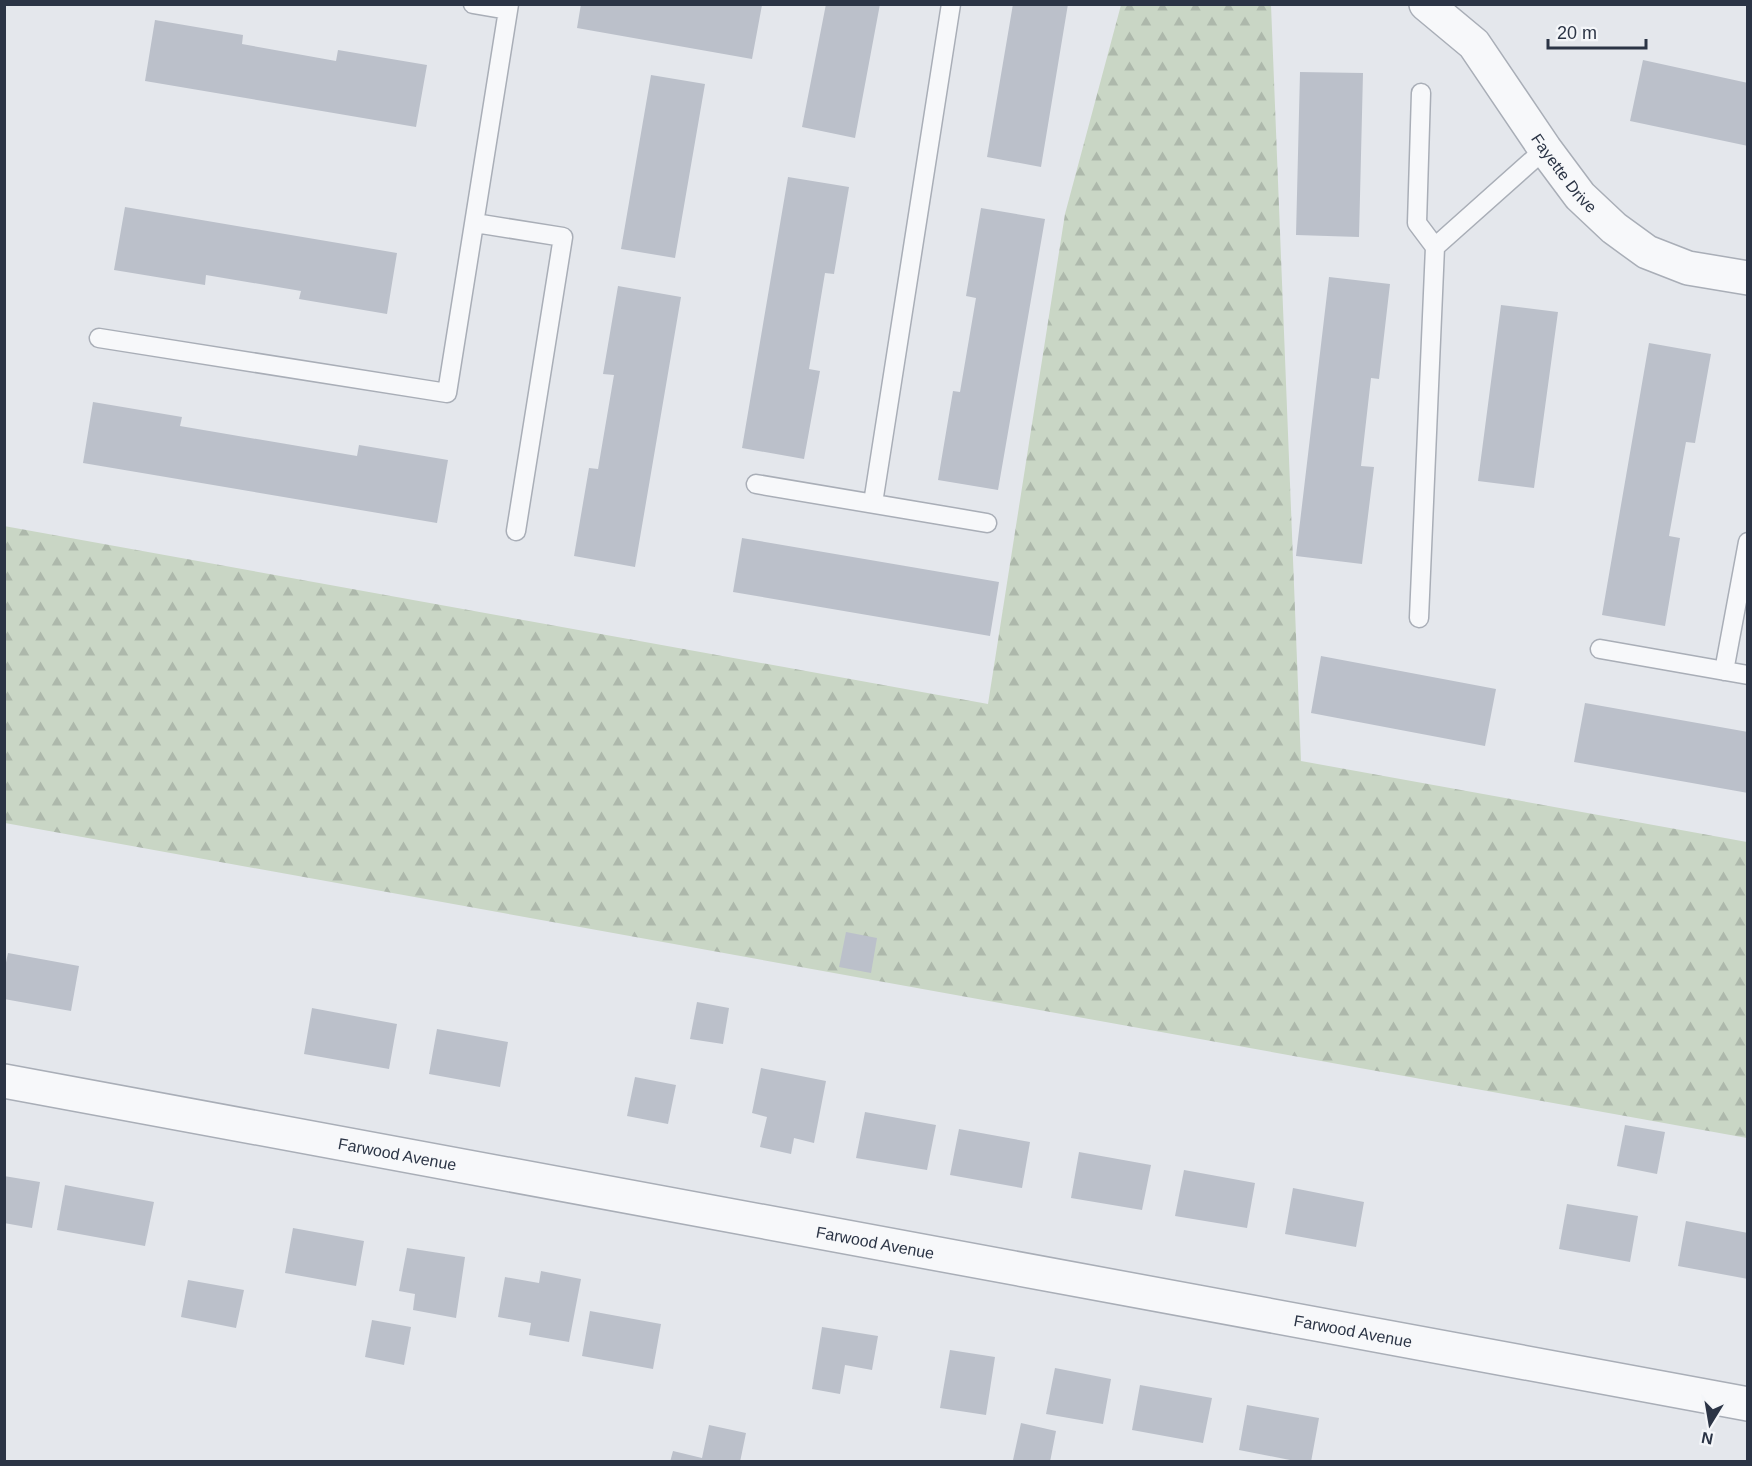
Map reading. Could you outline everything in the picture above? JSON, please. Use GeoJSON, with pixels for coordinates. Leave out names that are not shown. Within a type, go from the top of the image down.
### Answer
{"type":"FeatureCollection","features":[{"type":"Feature","properties":{"kind":"street","name":"Fayette Drive"},"geometry":{"type":"LineString","coordinates":[[1426,4],[1474,44],[1545,149],[1580,196],[1614,228],[1647,252],[1688,268],[1748,278]]}},
{"type":"Feature","properties":{"kind":"street","name":"Farwood Avenue"},"geometry":{"type":"LineString","coordinates":[[4,1081],[1748,1404]]}},
{"type":"Feature","properties":{"kind":"lane"},"geometry":{"type":"LineString","coordinates":[[99,338],[447,393],[508,7],[473,4]]}},
{"type":"Feature","properties":{"kind":"lane"},"geometry":{"type":"LineString","coordinates":[[873,503],[951,4]]}},
{"type":"Feature","properties":{"kind":"lane"},"geometry":{"type":"LineString","coordinates":[[1419,618],[1434,247],[1417,223],[1420,93]]}},
{"type":"Feature","properties":{"kind":"lane"},"geometry":{"type":"LineString","coordinates":[[1434,247],[1545,149]]}},
{"type":"Feature","properties":{"kind":"lane"},"geometry":{"type":"LineString","coordinates":[[475,223],[563,237],[516,531]]}},
{"type":"Feature","properties":{"kind":"lane"},"geometry":{"type":"LineString","coordinates":[[756,484],[987,523]]}},
{"type":"Feature","properties":{"kind":"lane"},"geometry":{"type":"LineString","coordinates":[[1724,671],[1748,542]]}},
{"type":"Feature","properties":{"kind":"lane"},"geometry":{"type":"LineString","coordinates":[[1600,649],[1748,675]]}},
{"type":"Feature","properties":{"kind":"green space"},"geometry":{"type":"Polygon","coordinates":[[[1121,5],[1271,5],[1301,761],[1747,842],[1747,1138],[5,823],[4,526],[988,704],[1065,214],[1121,5]]]}},
{"type":"Feature","properties":{"kind":"building"},"geometry":{"type":"Polygon","coordinates":[[[581,4],[762,5],[752,59],[577,28],[581,4]]]}},
{"type":"Feature","properties":{"kind":"building"},"geometry":{"type":"Polygon","coordinates":[[[826,4],[880,4],[855,138],[802,127],[826,4]]]}},
{"type":"Feature","properties":{"kind":"building"},"geometry":{"type":"Polygon","coordinates":[[[1013,4],[1068,4],[1041,167],[987,157],[1013,4]]]}},
{"type":"Feature","properties":{"kind":"building"},"geometry":{"type":"Polygon","coordinates":[[[155,20],[243,35],[242,44],[336,61],[338,50],[427,65],[416,127],[145,81],[155,20]]]}},
{"type":"Feature","properties":{"kind":"building"},"geometry":{"type":"Polygon","coordinates":[[[1643,60],[1748,83],[1748,146],[1630,121],[1643,60]]]}},
{"type":"Feature","properties":{"kind":"building"},"geometry":{"type":"Polygon","coordinates":[[[1300,72],[1363,73],[1359,237],[1296,235],[1300,72]]]}},
{"type":"Feature","properties":{"kind":"building"},"geometry":{"type":"Polygon","coordinates":[[[651,75],[705,84],[675,258],[621,249],[651,75]]]}},
{"type":"Feature","properties":{"kind":"building"},"geometry":{"type":"Polygon","coordinates":[[[788,177],[849,187],[834,274],[825,273],[809,369],[820,371],[804,459],[742,448],[788,177]]]}},
{"type":"Feature","properties":{"kind":"building"},"geometry":{"type":"Polygon","coordinates":[[[125,207],[397,253],[387,314],[299,299],[301,291],[206,275],[205,285],[114,270],[125,207]]]}},
{"type":"Feature","properties":{"kind":"building"},"geometry":{"type":"Polygon","coordinates":[[[981,208],[1045,219],[998,490],[938,480],[953,391],[960,392],[976,298],[966,296],[981,208]]]}},
{"type":"Feature","properties":{"kind":"building"},"geometry":{"type":"Polygon","coordinates":[[[1329,277],[1390,284],[1379,379],[1371,378],[1361,466],[1374,467],[1362,564],[1296,556],[1329,277]]]}},
{"type":"Feature","properties":{"kind":"building"},"geometry":{"type":"Polygon","coordinates":[[[618,286],[681,297],[635,567],[574,556],[589,468],[598,469],[614,375],[603,374],[618,286]]]}},
{"type":"Feature","properties":{"kind":"building"},"geometry":{"type":"Polygon","coordinates":[[[1501,305],[1558,312],[1534,488],[1478,481],[1501,305]]]}},
{"type":"Feature","properties":{"kind":"building"},"geometry":{"type":"Polygon","coordinates":[[[1649,343],[1711,354],[1695,443],[1686,442],[1669,536],[1680,538],[1665,626],[1602,615],[1649,343]]]}},
{"type":"Feature","properties":{"kind":"building"},"geometry":{"type":"Polygon","coordinates":[[[93,402],[182,417],[180,426],[357,456],[359,445],[448,460],[437,523],[83,463],[93,402]]]}},
{"type":"Feature","properties":{"kind":"building"},"geometry":{"type":"Polygon","coordinates":[[[742,538],[999,582],[990,636],[733,592],[742,538]]]}},
{"type":"Feature","properties":{"kind":"building"},"geometry":{"type":"Polygon","coordinates":[[[1321,656],[1496,689],[1485,746],[1311,713],[1321,656]]]}},
{"type":"Feature","properties":{"kind":"building"},"geometry":{"type":"Polygon","coordinates":[[[1585,703],[1748,732],[1748,793],[1574,762],[1585,703]]]}},
{"type":"Feature","properties":{"kind":"building"},"geometry":{"type":"Polygon","coordinates":[[[846,932],[877,938],[871,973],[839,967],[846,932]]]}},
{"type":"Feature","properties":{"kind":"building"},"geometry":{"type":"Polygon","coordinates":[[[8,953],[79,966],[71,1011],[4,999],[4,972],[8,953]]]}},
{"type":"Feature","properties":{"kind":"building"},"geometry":{"type":"Polygon","coordinates":[[[697,1002],[729,1008],[723,1044],[690,1039],[697,1002]]]}},
{"type":"Feature","properties":{"kind":"building"},"geometry":{"type":"Polygon","coordinates":[[[312,1008],[397,1024],[389,1069],[304,1054],[312,1008]]]}},
{"type":"Feature","properties":{"kind":"building"},"geometry":{"type":"Polygon","coordinates":[[[437,1029],[508,1042],[500,1087],[429,1074],[437,1029]]]}},
{"type":"Feature","properties":{"kind":"building"},"geometry":{"type":"Polygon","coordinates":[[[761,1068],[826,1081],[814,1143],[794,1138],[791,1154],[760,1147],[767,1117],[752,1113],[761,1068]]]}},
{"type":"Feature","properties":{"kind":"building"},"geometry":{"type":"Polygon","coordinates":[[[635,1077],[676,1085],[668,1124],[627,1116],[635,1077]]]}},
{"type":"Feature","properties":{"kind":"building"},"geometry":{"type":"Polygon","coordinates":[[[865,1112],[936,1125],[927,1170],[856,1158],[865,1112]]]}},
{"type":"Feature","properties":{"kind":"building"},"geometry":{"type":"Polygon","coordinates":[[[1625,1125],[1665,1132],[1657,1174],[1617,1166],[1625,1125]]]}},
{"type":"Feature","properties":{"kind":"building"},"geometry":{"type":"Polygon","coordinates":[[[959,1129],[1030,1142],[1022,1188],[950,1175],[959,1129]]]}},
{"type":"Feature","properties":{"kind":"building"},"geometry":{"type":"Polygon","coordinates":[[[1079,1152],[1151,1165],[1142,1210],[1071,1198],[1079,1152]]]}},
{"type":"Feature","properties":{"kind":"building"},"geometry":{"type":"Polygon","coordinates":[[[1184,1170],[1255,1183],[1247,1228],[1175,1216],[1184,1170]]]}},
{"type":"Feature","properties":{"kind":"building"},"geometry":{"type":"Polygon","coordinates":[[[4,1176],[40,1182],[32,1228],[4,1223],[4,1176]]]}},
{"type":"Feature","properties":{"kind":"building"},"geometry":{"type":"Polygon","coordinates":[[[65,1185],[154,1202],[145,1246],[57,1230],[65,1185]]]}},
{"type":"Feature","properties":{"kind":"building"},"geometry":{"type":"Polygon","coordinates":[[[1293,1188],[1364,1202],[1356,1247],[1285,1234],[1293,1188]]]}},
{"type":"Feature","properties":{"kind":"building"},"geometry":{"type":"Polygon","coordinates":[[[1567,1204],[1638,1216],[1630,1262],[1559,1249],[1567,1204]]]}},
{"type":"Feature","properties":{"kind":"building"},"geometry":{"type":"Polygon","coordinates":[[[1686,1221],[1748,1233],[1748,1279],[1678,1266],[1686,1221]]]}},
{"type":"Feature","properties":{"kind":"building"},"geometry":{"type":"Polygon","coordinates":[[[293,1228],[364,1241],[356,1286],[285,1273],[293,1228]]]}},
{"type":"Feature","properties":{"kind":"building"},"geometry":{"type":"Polygon","coordinates":[[[407,1248],[465,1257],[456,1318],[413,1310],[415,1294],[399,1291],[407,1248]]]}},
{"type":"Feature","properties":{"kind":"building"},"geometry":{"type":"Polygon","coordinates":[[[541,1271],[581,1279],[569,1342],[529,1335],[531,1323],[498,1317],[505,1277],[539,1283],[541,1271]]]}},
{"type":"Feature","properties":{"kind":"building"},"geometry":{"type":"Polygon","coordinates":[[[188,1280],[244,1290],[236,1328],[181,1317],[188,1280]]]}},
{"type":"Feature","properties":{"kind":"building"},"geometry":{"type":"Polygon","coordinates":[[[590,1311],[661,1324],[653,1369],[582,1356],[590,1311]]]}},
{"type":"Feature","properties":{"kind":"building"},"geometry":{"type":"Polygon","coordinates":[[[372,1320],[411,1327],[404,1365],[365,1357],[372,1320]]]}},
{"type":"Feature","properties":{"kind":"building"},"geometry":{"type":"Polygon","coordinates":[[[822,1327],[878,1336],[872,1370],[845,1365],[840,1394],[812,1389],[822,1327]]]}},
{"type":"Feature","properties":{"kind":"building"},"geometry":{"type":"Polygon","coordinates":[[[950,1350],[995,1357],[986,1415],[940,1408],[950,1350]]]}},
{"type":"Feature","properties":{"kind":"building"},"geometry":{"type":"Polygon","coordinates":[[[1055,1368],[1111,1379],[1103,1424],[1046,1414],[1055,1368]]]}},
{"type":"Feature","properties":{"kind":"building"},"geometry":{"type":"Polygon","coordinates":[[[1140,1385],[1212,1398],[1203,1443],[1132,1430],[1140,1385]]]}},
{"type":"Feature","properties":{"kind":"building"},"geometry":{"type":"Polygon","coordinates":[[[1247,1405],[1319,1418],[1311,1462],[1300,1462],[1239,1450],[1247,1405]]]}},
{"type":"Feature","properties":{"kind":"building"},"geometry":{"type":"Polygon","coordinates":[[[1021,1423],[1056,1431],[1050,1462],[1013,1460],[1021,1423]]]}},
{"type":"Feature","properties":{"kind":"building"},"geometry":{"type":"Polygon","coordinates":[[[709,1425],[746,1433],[740,1462],[670,1462],[673,1451],[702,1458],[709,1425]]]}}]}
